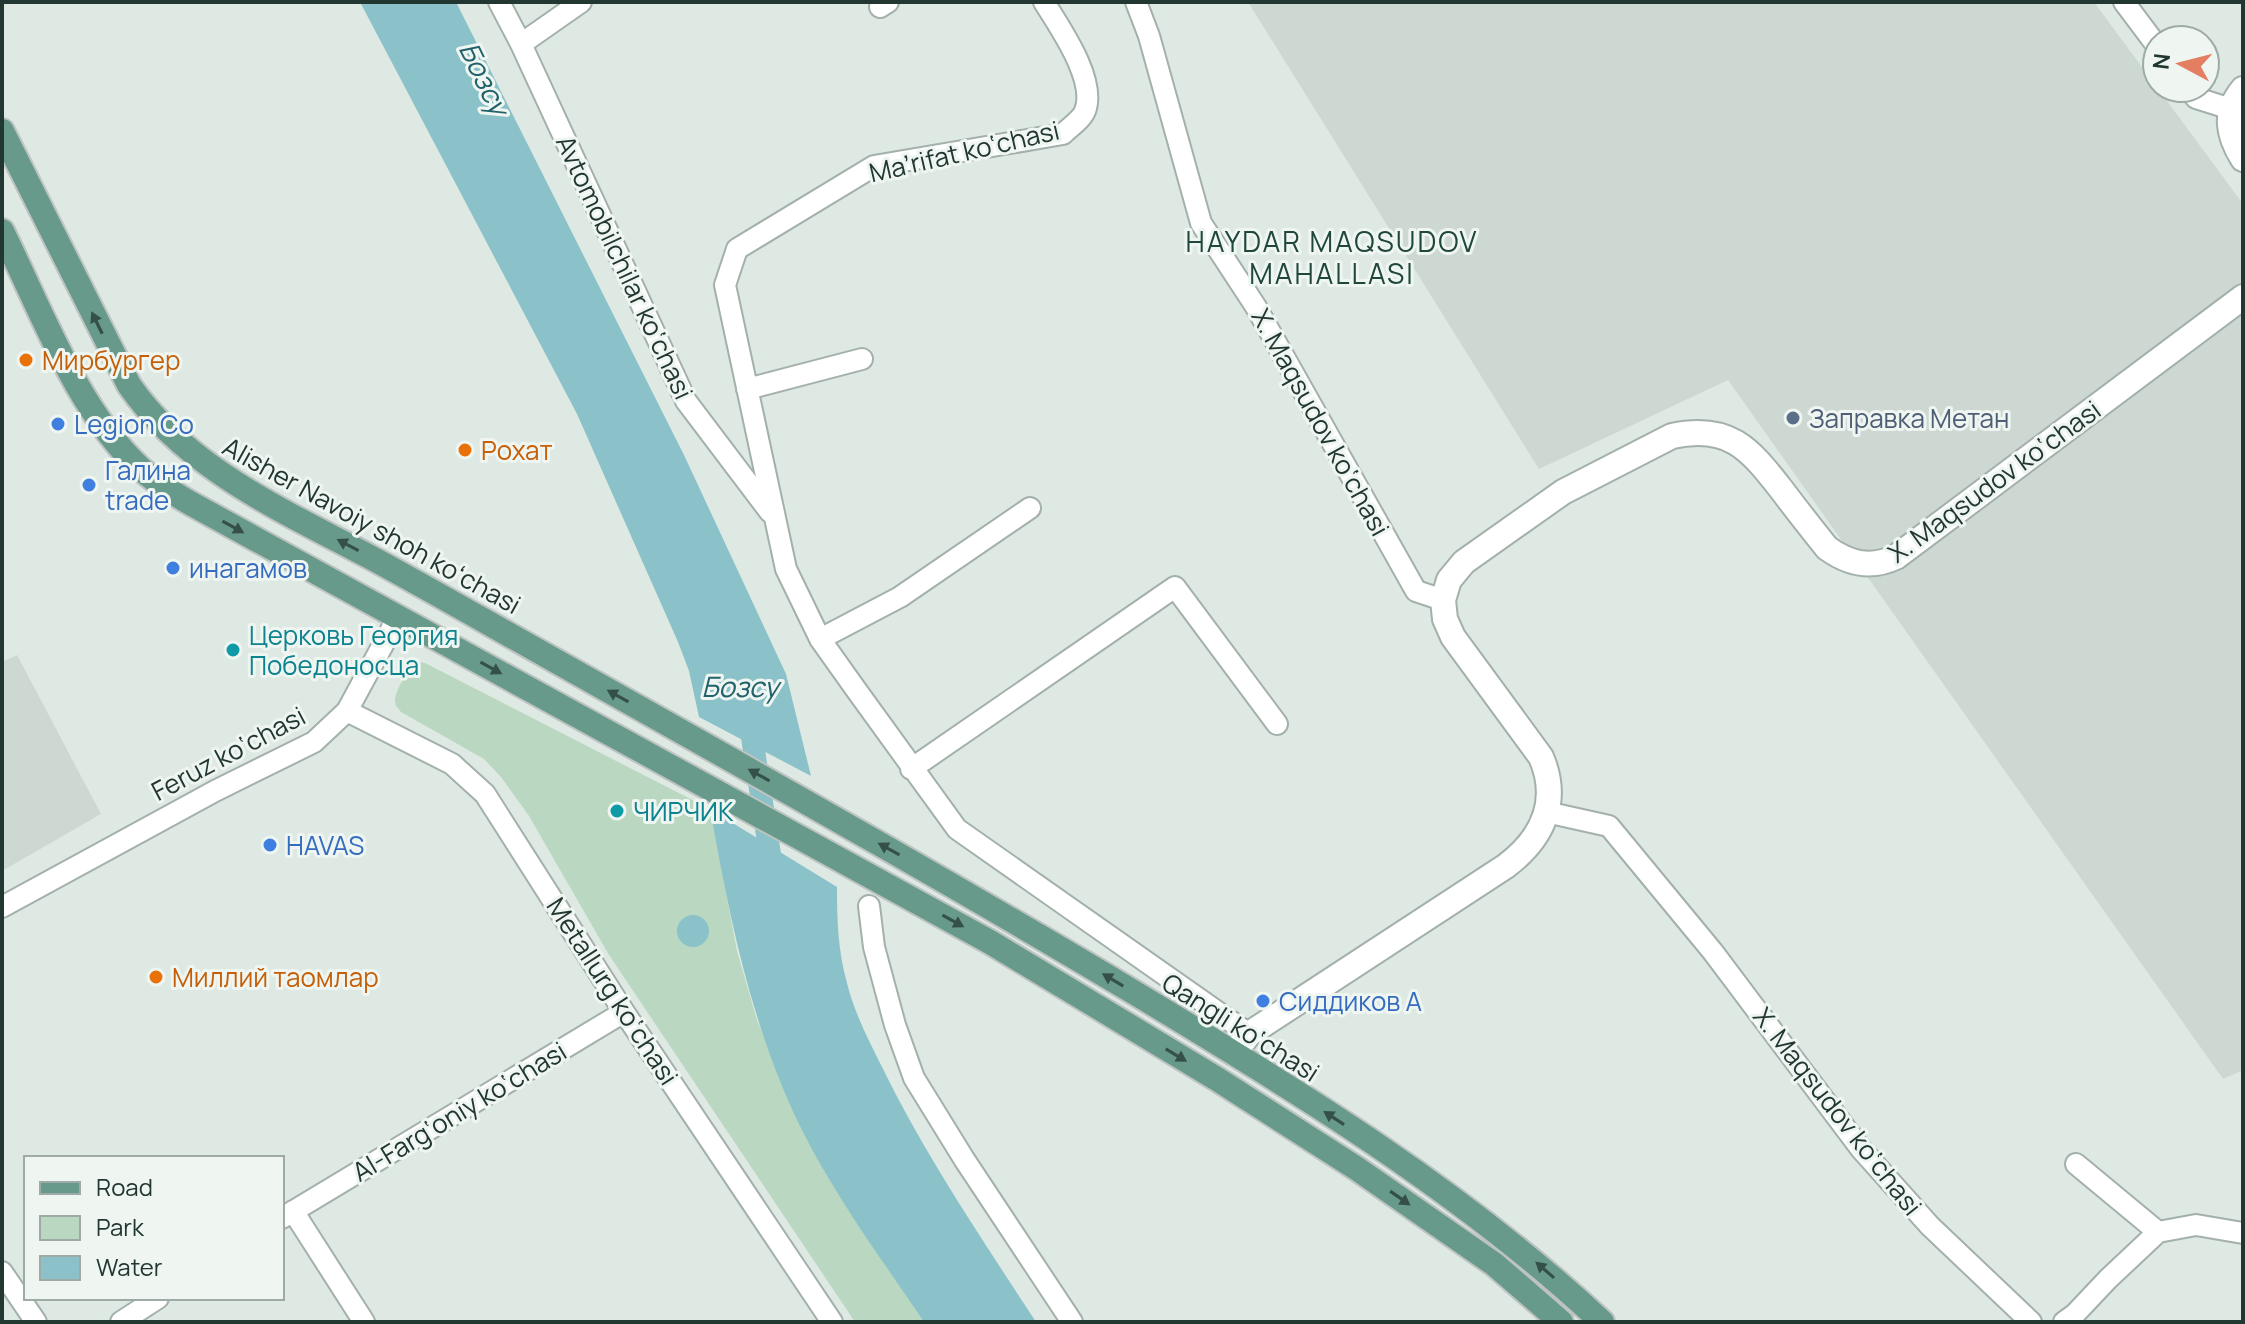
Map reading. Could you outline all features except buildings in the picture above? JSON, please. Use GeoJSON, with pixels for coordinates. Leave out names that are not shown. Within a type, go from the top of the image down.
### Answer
{"type":"FeatureCollection","features":[{"type":"Feature","properties":{"kind":"main road","name":"Alisher Navoiy shoh koʻchasi"},"geometry":{"type":"LineString","coordinates":[[2,131],[114,359],[138,398],[160,425],[190,453],[235,484],[416,582],[827,814]]}},
{"type":"Feature","properties":{"kind":"main road"},"geometry":{"type":"LineString","coordinates":[[2,231],[85,397],[109,433],[140,469],[181,498],[990,942],[1217,1079],[1356,1168],[1494,1264],[1561,1322]]}},
{"type":"Feature","properties":{"kind":"main road","name":"Feruz ko‘chasi"},"geometry":{"type":"LineString","coordinates":[[398,617],[416,582]]}},
{"type":"Feature","properties":{"kind":"main road","name":"Qangli ko‘chasi"},"geometry":{"type":"LineString","coordinates":[[827,814],[1242,1043],[1541,1266],[1602,1322]]}},
{"type":"Feature","properties":{"kind":"main road"},"geometry":{"type":"LineString","coordinates":[[1217,1079],[1242,1043]]}},
{"type":"Feature","properties":{"kind":"street","name":"Avtomobilchilar ko‘chasi"},"geometry":{"type":"LineString","coordinates":[[499,2],[686,401],[775,518]]}},
{"type":"Feature","properties":{"kind":"street"},"geometry":{"type":"LineString","coordinates":[[521,44],[581,2]]}},
{"type":"Feature","properties":{"kind":"street","name":"Maʼrifat ko‘chasi"},"geometry":{"type":"LineString","coordinates":[[820,639],[786,569],[747,389],[725,285],[737,249],[874,166],[1063,134],[1085,112],[1088,84],[1044,2]]}},
{"type":"Feature","properties":{"kind":"street","name":"X. Maqsudov ko‘chasi"},"geometry":{"type":"LineString","coordinates":[[1136,2],[1149,36],[1201,223],[1256,307],[1416,591],[1443,600],[1449,580],[1464,562],[1563,492],[1672,436],[1692,433],[1723,437],[1752,452],[1834,554],[1861,564],[1887,561],[2243,297]]}},
{"type":"Feature","properties":{"kind":"street"},"geometry":{"type":"LineString","coordinates":[[2124,2],[2141,25]]}},
{"type":"Feature","properties":{"kind":"street"},"geometry":{"type":"LineString","coordinates":[[2237,99],[2230,138],[2243,159]]}},
{"type":"Feature","properties":{"kind":"street"},"geometry":{"type":"LineString","coordinates":[[747,389],[862,359]]}},
{"type":"Feature","properties":{"kind":"street"},"geometry":{"type":"LineString","coordinates":[[820,639],[900,597],[1030,508]]}},
{"type":"Feature","properties":{"kind":"street"},"geometry":{"type":"LineString","coordinates":[[911,769],[1175,587],[1277,724]]}},
{"type":"Feature","properties":{"kind":"street"},"geometry":{"type":"LineString","coordinates":[[1242,1043],[1518,857],[1537,834],[1550,790],[1548,773],[1541,757],[1453,637],[1445,619],[1443,600]]}},
{"type":"Feature","properties":{"kind":"street","name":"Feruz ko‘chasi"},"geometry":{"type":"LineString","coordinates":[[2,907],[215,791],[314,742],[347,711],[398,617]]}},
{"type":"Feature","properties":{"kind":"street","name":"Qangli ko‘chasi"},"geometry":{"type":"LineString","coordinates":[[820,639],[957,829],[1242,1043]]}},
{"type":"Feature","properties":{"kind":"street","name":"Metallurg ko‘chasi"},"geometry":{"type":"LineString","coordinates":[[347,711],[452,764],[476,783],[624,1012],[832,1322]]}},
{"type":"Feature","properties":{"kind":"street","name":"X. Maqsudov ko‘chasi"},"geometry":{"type":"LineString","coordinates":[[1546,812],[1609,826],[1722,963],[1861,1149],[1930,1226],[2031,1322]]}},
{"type":"Feature","properties":{"kind":"street"},"geometry":{"type":"LineString","coordinates":[[869,906],[874,947],[895,1025],[914,1078],[1072,1322]]}},
{"type":"Feature","properties":{"kind":"street","name":"Al-Farg‘oniy ko‘chasi"},"geometry":{"type":"LineString","coordinates":[[364,1322],[288,1214],[624,1012]]}},
{"type":"Feature","properties":{"kind":"street"},"geometry":{"type":"LineString","coordinates":[[2076,1164],[2158,1232]]}},
{"type":"Feature","properties":{"kind":"street"},"geometry":{"type":"LineString","coordinates":[[2064,1322],[2158,1232],[2196,1225],[2243,1233]]}},
{"type":"Feature","properties":{"kind":"street"},"geometry":{"type":"LineString","coordinates":[[2,1272],[36,1322]]}},
{"type":"Feature","properties":{"kind":"street"},"geometry":{"type":"LineString","coordinates":[[121,1322],[155,1300]]}},
{"type":"Feature","properties":{"kind":"shaded area"},"geometry":{"type":"Polygon","coordinates":[[[1248,2],[2094,2],[2141,66],[2141,104],[2169,104],[2243,204],[2243,1070],[2223,1079],[1728,380],[1539,469],[1248,2]]]}},
{"type":"Feature","properties":{"kind":"shaded area"},"geometry":{"type":"Polygon","coordinates":[[[17,655],[101,814],[2,871],[2,662],[17,655]]]}},
{"type":"Feature","properties":{"kind":"green space"},"geometry":{"type":"Polygon","coordinates":[[[419,662],[710,809],[737,951],[757,1020],[825,1172],[924,1322],[855,1322],[609,955],[529,816],[501,777],[484,759],[397,707],[395,703],[400,685],[419,662]]]}},
{"type":"Feature","properties":{"kind":"water","name":"Бозсу"},"geometry":{"type":"Polygon","coordinates":[[[360,2],[456,2],[684,455],[786,674],[811,776],[699,717],[689,671],[678,642],[577,414],[360,2]]]}},
{"type":"Feature","properties":{"kind":"water"},"geometry":{"type":"Polygon","coordinates":[[[710,809],[837,887],[844,971],[867,1037],[936,1165],[1036,1322],[924,1322],[845,1205],[794,1113],[767,1047],[738,946],[710,809]]]}},
{"type":"Feature","properties":{"kind":"water"},"geometry":{"type":"Polygon","coordinates":[[[693,915],[705,919],[709,931],[705,943],[693,947],[681,943],[677,931],[681,919],[693,915]]]}},
{"type":"Feature","properties":{"kind":"waterway","name":"Бозсу"},"geometry":{"type":"LineString","coordinates":[[749,718],[773,874]]}},
{"type":"Feature","properties":{"kind":"place","name":"Мирбургер"},"geometry":{"type":"Point","coordinates":[26,360]}},
{"type":"Feature","properties":{"kind":"place","name":"Заправка Метан"},"geometry":{"type":"Point","coordinates":[1793,418]}},
{"type":"Feature","properties":{"kind":"place","name":"Legion Co"},"geometry":{"type":"Point","coordinates":[58,424]}},
{"type":"Feature","properties":{"kind":"place","name":"Рохат"},"geometry":{"type":"Point","coordinates":[465,450]}},
{"type":"Feature","properties":{"kind":"place","name":"Галина trade"},"geometry":{"type":"Point","coordinates":[89,485]}},
{"type":"Feature","properties":{"kind":"place","name":"инагамов"},"geometry":{"type":"Point","coordinates":[173,568]}},
{"type":"Feature","properties":{"kind":"place","name":"Церковь Георгия Победоносца"},"geometry":{"type":"Point","coordinates":[233,650]}},
{"type":"Feature","properties":{"kind":"place","name":"ЧИРЧИК"},"geometry":{"type":"Point","coordinates":[617,811]}},
{"type":"Feature","properties":{"kind":"place","name":"HAVAS"},"geometry":{"type":"Point","coordinates":[270,845]}},
{"type":"Feature","properties":{"kind":"place","name":"Миллий таомлар"},"geometry":{"type":"Point","coordinates":[156,977]}},
{"type":"Feature","properties":{"kind":"place","name":"Сиддиков А"},"geometry":{"type":"Point","coordinates":[1263,1001]}},
{"type":"Feature","properties":{"kind":"district","name":"HAYDAR MAQSUDOV MAHALLASI"},"geometry":{"type":"Point","coordinates":[1332,257]}}]}
